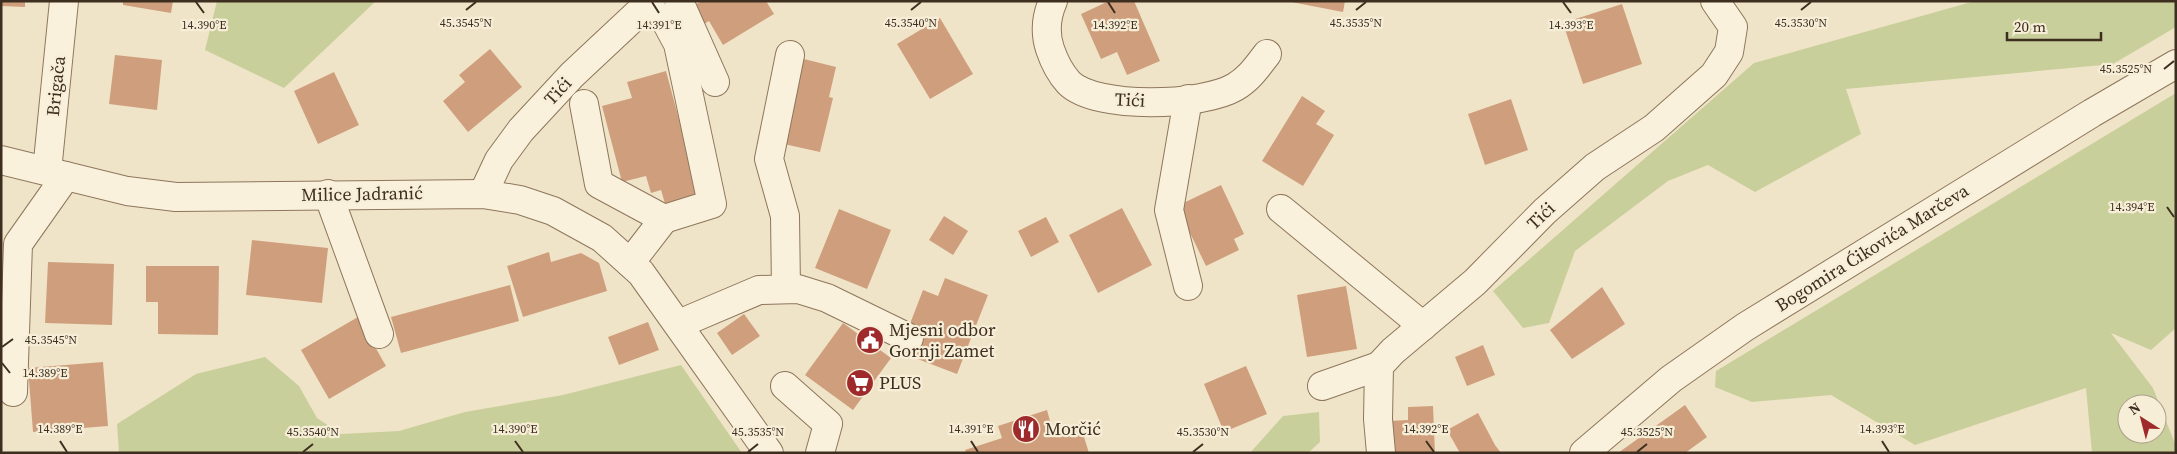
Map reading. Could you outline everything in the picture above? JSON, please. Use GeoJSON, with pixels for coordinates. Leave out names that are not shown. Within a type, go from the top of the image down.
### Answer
{"type":"FeatureCollection","features":[{"type":"Feature","properties":{"kind":"street","name":"Brigača"},"geometry":{"type":"LineString","coordinates":[[56,173],[64,1]]}},
{"type":"Feature","properties":{"kind":"street","name":"Tići"},"geometry":{"type":"LineString","coordinates":[[1053,1],[1049,9],[1046,36],[1055,64],[1069,84],[1094,96],[1123,102],[1188,99],[1234,88],[1252,75],[1267,54]]}},
{"type":"Feature","properties":{"kind":"street","name":"Tići"},"geometry":{"type":"LineString","coordinates":[[1379,366],[1393,351],[1475,282],[1544,211],[1595,167],[1654,128],[1714,75],[1729,52],[1733,27],[1715,1]]}},
{"type":"Feature","properties":{"kind":"street"},"geometry":{"type":"LineString","coordinates":[[651,8],[715,82]]}},
{"type":"Feature","properties":{"kind":"street"},"geometry":{"type":"LineString","coordinates":[[630,263],[664,219],[712,204],[678,44],[651,8]]}},
{"type":"Feature","properties":{"kind":"street","name":"Tići"},"geometry":{"type":"LineString","coordinates":[[484,194],[499,160],[521,130],[572,75],[651,8]]}},
{"type":"Feature","properties":{"kind":"street"},"geometry":{"type":"LineString","coordinates":[[786,289],[785,216],[769,159],[790,55]]}},
{"type":"Feature","properties":{"kind":"street","name":"Bogomira Ćikovića Marčeva"},"geometry":{"type":"LineString","coordinates":[[1584,453],[1671,378],[1745,327],[2092,113],[2176,64]]}},
{"type":"Feature","properties":{"kind":"street"},"geometry":{"type":"LineString","coordinates":[[1188,99],[1169,210],[1188,286]]}},
{"type":"Feature","properties":{"kind":"street"},"geometry":{"type":"LineString","coordinates":[[584,104],[599,184],[664,219]]}},
{"type":"Feature","properties":{"kind":"street","name":"Milice Jadranić"},"geometry":{"type":"LineString","coordinates":[[1,160],[127,191],[176,197],[328,194],[484,194],[520,200],[553,211],[602,238],[641,273],[769,453]]}},
{"type":"Feature","properties":{"kind":"street"},"geometry":{"type":"LineString","coordinates":[[13,392],[18,244],[56,173]]}},
{"type":"Feature","properties":{"kind":"street"},"geometry":{"type":"LineString","coordinates":[[328,194],[379,334]]}},
{"type":"Feature","properties":{"kind":"street"},"geometry":{"type":"LineString","coordinates":[[1282,209],[1423,326]]}},
{"type":"Feature","properties":{"kind":"street"},"geometry":{"type":"LineString","coordinates":[[679,324],[759,290],[798,289],[828,298],[909,338]]}},
{"type":"Feature","properties":{"kind":"street"},"geometry":{"type":"LineString","coordinates":[[1322,386],[1379,366],[1378,419],[1381,453]]}},
{"type":"Feature","properties":{"kind":"street"},"geometry":{"type":"LineString","coordinates":[[785,386],[828,424],[820,453]]}},
{"type":"Feature","properties":{"kind":"green space"},"geometry":{"type":"Polygon","coordinates":[[[217,1],[376,1],[284,88],[205,50],[217,1]]]}},
{"type":"Feature","properties":{"kind":"green space"},"geometry":{"type":"Polygon","coordinates":[[[1975,1],[2176,1],[2176,27],[2113,64],[1846,89],[1861,134],[1755,192],[1708,165],[1668,181],[1575,251],[1549,323],[1523,328],[1493,291],[1754,63],[1975,1]]]}},
{"type":"Feature","properties":{"kind":"green space"},"geometry":{"type":"Polygon","coordinates":[[[2176,93],[2176,328],[2151,350],[2111,333],[2153,388],[2155,394],[2117,394],[2117,444],[2167,444],[2167,423],[2176,446],[2176,453],[2092,453],[2086,388],[1915,445],[1831,395],[1752,402],[1715,387],[1716,371],[2176,93]]]}},
{"type":"Feature","properties":{"kind":"green space"},"geometry":{"type":"Polygon","coordinates":[[[265,357],[299,386],[317,418],[341,434],[399,431],[465,412],[563,395],[681,365],[742,453],[119,453],[117,424],[196,374],[265,357]]]}},
{"type":"Feature","properties":{"kind":"green space"},"geometry":{"type":"Polygon","coordinates":[[[1319,412],[1320,442],[1308,453],[1250,453],[1283,416],[1319,412]]]}},
{"type":"Feature","properties":{"kind":"building"},"geometry":{"type":"Polygon","coordinates":[[[1,1],[25,1],[25,7],[1,6],[1,1]]]}},
{"type":"Feature","properties":{"kind":"building"},"geometry":{"type":"Polygon","coordinates":[[[123,1],[173,1],[171,13],[123,5],[123,1]]]}},
{"type":"Feature","properties":{"kind":"building"},"geometry":{"type":"Polygon","coordinates":[[[702,1],[766,1],[774,14],[723,45],[709,21],[704,24],[693,6],[702,1]]]}},
{"type":"Feature","properties":{"kind":"building"},"geometry":{"type":"Polygon","coordinates":[[[1109,1],[1134,1],[1160,61],[1127,75],[1117,52],[1101,59],[1081,14],[1109,1]]]}},
{"type":"Feature","properties":{"kind":"building"},"geometry":{"type":"Polygon","coordinates":[[[1286,1],[1345,1],[1343,12],[1286,1]]]}},
{"type":"Feature","properties":{"kind":"building"},"geometry":{"type":"Polygon","coordinates":[[[1622,4],[1642,64],[1583,84],[1563,23],[1622,4]]]}},
{"type":"Feature","properties":{"kind":"building"},"geometry":{"type":"Polygon","coordinates":[[[940,18],[973,74],[930,99],[897,44],[940,18]]]}},
{"type":"Feature","properties":{"kind":"building"},"geometry":{"type":"Polygon","coordinates":[[[490,49],[522,87],[468,132],[443,101],[465,82],[459,75],[490,49]]]}},
{"type":"Feature","properties":{"kind":"building"},"geometry":{"type":"Polygon","coordinates":[[[115,55],[162,60],[157,110],[109,104],[115,55]]]}},
{"type":"Feature","properties":{"kind":"building"},"geometry":{"type":"Polygon","coordinates":[[[804,59],[836,67],[829,97],[833,98],[820,152],[784,144],[804,59]]]}},
{"type":"Feature","properties":{"kind":"building"},"geometry":{"type":"Polygon","coordinates":[[[666,71],[700,198],[666,207],[661,190],[651,193],[646,176],[622,182],[602,106],[632,98],[627,82],[666,71]]]}},
{"type":"Feature","properties":{"kind":"building"},"geometry":{"type":"Polygon","coordinates":[[[334,72],[359,125],[318,144],[294,91],[334,72]]]}},
{"type":"Feature","properties":{"kind":"building"},"geometry":{"type":"Polygon","coordinates":[[[1302,96],[1325,111],[1316,124],[1334,135],[1303,186],[1262,161],[1302,96]]]}},
{"type":"Feature","properties":{"kind":"building"},"geometry":{"type":"Polygon","coordinates":[[[1511,99],[1528,150],[1485,165],[1468,114],[1511,99]]]}},
{"type":"Feature","properties":{"kind":"building"},"geometry":{"type":"Polygon","coordinates":[[[1221,185],[1244,234],[1234,239],[1239,250],[1206,266],[1177,206],[1221,185]]]}},
{"type":"Feature","properties":{"kind":"building"},"geometry":{"type":"Polygon","coordinates":[[[1122,208],[1152,265],[1098,293],[1069,235],[1122,208]]]}},
{"type":"Feature","properties":{"kind":"building"},"geometry":{"type":"Polygon","coordinates":[[[839,209],[891,230],[867,289],[815,268],[839,209]]]}},
{"type":"Feature","properties":{"kind":"building"},"geometry":{"type":"Polygon","coordinates":[[[944,216],[968,231],[953,255],[929,240],[944,216]]]}},
{"type":"Feature","properties":{"kind":"building"},"geometry":{"type":"Polygon","coordinates":[[[1046,217],[1059,242],[1031,257],[1018,231],[1046,217]]]}},
{"type":"Feature","properties":{"kind":"building"},"geometry":{"type":"Polygon","coordinates":[[[252,240],[328,248],[322,303],[246,295],[252,240]]]}},
{"type":"Feature","properties":{"kind":"building"},"geometry":{"type":"Polygon","coordinates":[[[549,252],[551,262],[581,253],[599,263],[607,291],[523,317],[507,266],[549,252]]]}},
{"type":"Feature","properties":{"kind":"building"},"geometry":{"type":"Polygon","coordinates":[[[48,262],[114,264],[112,325],[45,323],[48,262]]]}},
{"type":"Feature","properties":{"kind":"building"},"geometry":{"type":"Polygon","coordinates":[[[146,266],[219,266],[218,335],[158,334],[158,302],[146,302],[146,266]]]}},
{"type":"Feature","properties":{"kind":"building"},"geometry":{"type":"Polygon","coordinates":[[[945,278],[988,295],[957,374],[915,358],[924,335],[908,329],[923,290],[938,296],[945,278]]]}},
{"type":"Feature","properties":{"kind":"building"},"geometry":{"type":"Polygon","coordinates":[[[510,285],[519,321],[401,353],[391,317],[510,285]]]}},
{"type":"Feature","properties":{"kind":"building"},"geometry":{"type":"Polygon","coordinates":[[[1346,286],[1357,349],[1307,357],[1297,295],[1346,286]]]}},
{"type":"Feature","properties":{"kind":"building"},"geometry":{"type":"Polygon","coordinates":[[[1602,287],[1625,324],[1572,359],[1550,330],[1602,287]]]}},
{"type":"Feature","properties":{"kind":"building"},"geometry":{"type":"Polygon","coordinates":[[[744,314],[760,336],[732,355],[717,333],[744,314]]]}},
{"type":"Feature","properties":{"kind":"building"},"geometry":{"type":"Polygon","coordinates":[[[358,317],[386,366],[329,399],[301,350],[358,317]]]}},
{"type":"Feature","properties":{"kind":"building"},"geometry":{"type":"Polygon","coordinates":[[[648,322],[659,350],[619,365],[608,337],[648,322]]]}},
{"type":"Feature","properties":{"kind":"building"},"geometry":{"type":"Polygon","coordinates":[[[843,323],[891,358],[853,410],[805,375],[843,323]]]}},
{"type":"Feature","properties":{"kind":"building"},"geometry":{"type":"Polygon","coordinates":[[[1483,345],[1495,375],[1467,386],[1455,357],[1483,345]]]}},
{"type":"Feature","properties":{"kind":"building"},"geometry":{"type":"Polygon","coordinates":[[[103,362],[108,426],[33,432],[28,368],[103,362]]]}},
{"type":"Feature","properties":{"kind":"building"},"geometry":{"type":"Polygon","coordinates":[[[1246,366],[1267,414],[1224,432],[1204,384],[1246,366]]]}},
{"type":"Feature","properties":{"kind":"building"},"geometry":{"type":"Polygon","coordinates":[[[1685,405],[1707,437],[1685,453],[1618,453],[1685,405]]]}},
{"type":"Feature","properties":{"kind":"building"},"geometry":{"type":"Polygon","coordinates":[[[1433,406],[1435,453],[1390,453],[1389,421],[1408,420],[1408,407],[1433,406]]]}},
{"type":"Feature","properties":{"kind":"building","name":"Morčić"},"geometry":{"type":"Polygon","coordinates":[[[1047,410],[1053,432],[1080,424],[1089,453],[966,453],[965,450],[1002,438],[998,426],[1047,410]]]}},
{"type":"Feature","properties":{"kind":"building"},"geometry":{"type":"Polygon","coordinates":[[[1478,413],[1501,453],[1460,453],[1447,430],[1478,413]]]}},
{"type":"Feature","properties":{"kind":"place","name":"Mjesni odbor Gornji Zamet"},"geometry":{"type":"Point","coordinates":[870,340]}},
{"type":"Feature","properties":{"kind":"place","name":"PLUS"},"geometry":{"type":"Point","coordinates":[860,383]}},
{"type":"Feature","properties":{"kind":"place","name":"Morčić"},"geometry":{"type":"Point","coordinates":[1026,429]}}]}
